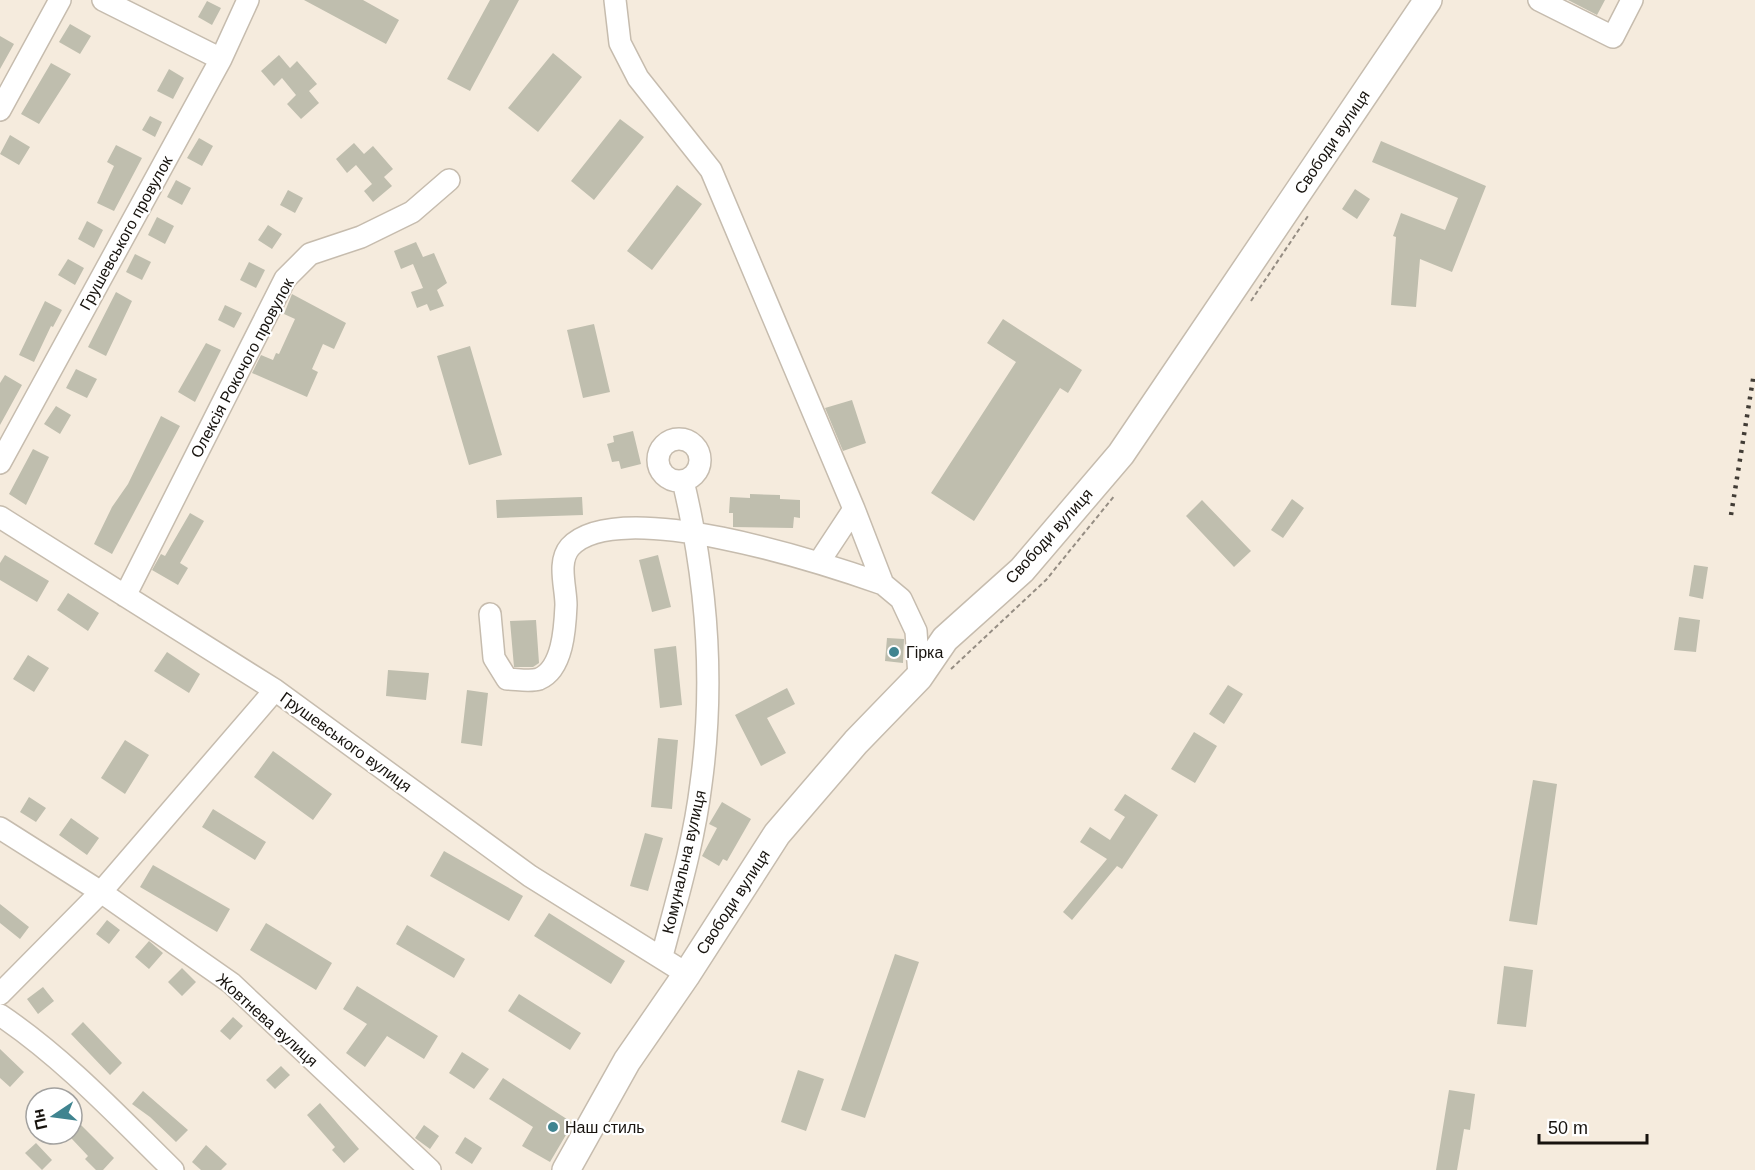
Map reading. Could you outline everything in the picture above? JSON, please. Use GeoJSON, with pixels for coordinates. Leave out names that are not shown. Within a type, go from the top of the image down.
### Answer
{"type":"FeatureCollection","features":[{"type":"Feature","properties":{"kind":"main road","name":"Свободи вулиця"},"geometry":{"type":"LineString","coordinates":[[566,1170],[627,1061],[687,974],[777,834],[856,742],[919,677],[945,639],[1022,570],[1121,454],[1428,0]]}},
{"type":"Feature","properties":{"kind":"street"},"geometry":{"type":"LineString","coordinates":[[0,110],[60,0]]}},
{"type":"Feature","properties":{"kind":"street"},"geometry":{"type":"LineString","coordinates":[[103,0],[221,59]]}},
{"type":"Feature","properties":{"kind":"street","name":"Грушевського провулок"},"geometry":{"type":"LineString","coordinates":[[0,463],[221,59],[248,0]]}},
{"type":"Feature","properties":{"kind":"street"},"geometry":{"type":"LineString","coordinates":[[615,0],[620,43],[638,78],[711,170],[854,509],[883,584]]}},
{"type":"Feature","properties":{"kind":"street"},"geometry":{"type":"LineString","coordinates":[[1543,1],[1613,37],[1632,0]]}},
{"type":"Feature","properties":{"kind":"street","name":"Олексія Рокочого провулок"},"geometry":{"type":"LineString","coordinates":[[125,596],[285,279],[310,254],[361,237],[412,212],[448,180]]}},
{"type":"Feature","properties":{"kind":"street","name":"Комунальна вулиця"},"geometry":{"type":"LineString","coordinates":[[662,956],[687,862],[701,784],[708,709],[704,591],[684,481]]}},
{"type":"Feature","properties":{"kind":"street"},"geometry":{"type":"LineString","coordinates":[[819,562],[854,509]]}},
{"type":"Feature","properties":{"kind":"street","name":"Грушевського вулиця"},"geometry":{"type":"LineString","coordinates":[[0,517],[275,690],[530,876],[662,956],[687,974]]}},
{"type":"Feature","properties":{"kind":"street"},"geometry":{"type":"LineString","coordinates":[[490,614],[494,658],[507,679],[538,679],[550,671],[560,654],[566,606],[563,562],[569,549],[583,537],[601,529],[631,528],[695,533],[819,562],[883,584],[901,599],[916,631],[919,677]]}},
{"type":"Feature","properties":{"kind":"street"},"geometry":{"type":"LineString","coordinates":[[2,986],[101,892],[275,690]]}},
{"type":"Feature","properties":{"kind":"street","name":"Жовтнева вулиця"},"geometry":{"type":"LineString","coordinates":[[0,828],[101,892],[231,983],[430,1170]]}},
{"type":"Feature","properties":{"kind":"street"},"geometry":{"type":"LineString","coordinates":[[0,1015],[27,1033],[84,1083],[173,1170]]}},
{"type":"Feature","properties":{"kind":"building"},"geometry":{"type":"Polygon","coordinates":[[[304,0],[363,0],[399,20],[386,44],[304,0]]]}},
{"type":"Feature","properties":{"kind":"building"},"geometry":{"type":"Polygon","coordinates":[[[490,0],[519,0],[470,91],[447,79],[490,0]]]}},
{"type":"Feature","properties":{"kind":"building"},"geometry":{"type":"Polygon","coordinates":[[[1568,0],[1605,0],[1597,15],[1568,0]]]}},
{"type":"Feature","properties":{"kind":"building"},"geometry":{"type":"Polygon","coordinates":[[[207,1],[221,8],[212,25],[198,17],[207,1]]]}},
{"type":"Feature","properties":{"kind":"building"},"geometry":{"type":"Polygon","coordinates":[[[70,24],[91,36],[80,54],[59,42],[70,24]]]}},
{"type":"Feature","properties":{"kind":"building"},"geometry":{"type":"Polygon","coordinates":[[[0,36],[14,44],[0,69],[0,36]]]}},
{"type":"Feature","properties":{"kind":"building"},"geometry":{"type":"Polygon","coordinates":[[[553,53],[582,77],[538,132],[508,108],[553,53]]]}},
{"type":"Feature","properties":{"kind":"building"},"geometry":{"type":"Polygon","coordinates":[[[279,55],[290,68],[297,61],[317,84],[309,91],[319,103],[301,119],[287,104],[296,95],[282,78],[274,86],[261,71],[279,55]]]}},
{"type":"Feature","properties":{"kind":"building"},"geometry":{"type":"Polygon","coordinates":[[[51,63],[71,74],[39,124],[21,114],[51,63]]]}},
{"type":"Feature","properties":{"kind":"building"},"geometry":{"type":"Polygon","coordinates":[[[169,69],[184,78],[173,99],[157,91],[169,69]]]}},
{"type":"Feature","properties":{"kind":"building"},"geometry":{"type":"Polygon","coordinates":[[[150,116],[162,122],[155,137],[142,130],[150,116]]]}},
{"type":"Feature","properties":{"kind":"building"},"geometry":{"type":"Polygon","coordinates":[[[620,119],[644,137],[594,200],[571,181],[620,119]]]}},
{"type":"Feature","properties":{"kind":"building"},"geometry":{"type":"Polygon","coordinates":[[[10,135],[30,147],[19,165],[0,154],[10,135]]]}},
{"type":"Feature","properties":{"kind":"building"},"geometry":{"type":"Polygon","coordinates":[[[199,138],[213,146],[202,166],[187,158],[199,138]]]}},
{"type":"Feature","properties":{"kind":"building"},"geometry":{"type":"Polygon","coordinates":[[[1381,141],[1486,186],[1452,272],[1420,259],[1416,307],[1391,305],[1396,237],[1393,236],[1401,213],[1445,230],[1458,198],[1372,162],[1381,141]]]}},
{"type":"Feature","properties":{"kind":"building"},"geometry":{"type":"Polygon","coordinates":[[[354,143],[364,154],[373,146],[393,169],[384,177],[392,186],[373,202],[364,191],[372,184],[356,165],[347,173],[336,159],[354,143]]]}},
{"type":"Feature","properties":{"kind":"building"},"geometry":{"type":"Polygon","coordinates":[[[116,145],[142,158],[114,211],[97,203],[114,166],[107,162],[116,145]]]}},
{"type":"Feature","properties":{"kind":"building"},"geometry":{"type":"Polygon","coordinates":[[[176,180],[191,188],[182,205],[167,197],[176,180]]]}},
{"type":"Feature","properties":{"kind":"building"},"geometry":{"type":"Polygon","coordinates":[[[677,185],[702,204],[652,270],[627,251],[677,185]]]}},
{"type":"Feature","properties":{"kind":"building"},"geometry":{"type":"Polygon","coordinates":[[[1355,189],[1370,199],[1357,219],[1342,209],[1355,189]]]}},
{"type":"Feature","properties":{"kind":"building"},"geometry":{"type":"Polygon","coordinates":[[[288,190],[303,198],[295,213],[280,205],[288,190]]]}},
{"type":"Feature","properties":{"kind":"building"},"geometry":{"type":"Polygon","coordinates":[[[157,217],[174,226],[165,244],[148,235],[157,217]]]}},
{"type":"Feature","properties":{"kind":"building"},"geometry":{"type":"Polygon","coordinates":[[[87,221],[103,230],[94,248],[78,239],[87,221]]]}},
{"type":"Feature","properties":{"kind":"building"},"geometry":{"type":"Polygon","coordinates":[[[268,225],[282,234],[272,249],[258,240],[268,225]]]}},
{"type":"Feature","properties":{"kind":"building"},"geometry":{"type":"Polygon","coordinates":[[[416,242],[423,257],[434,253],[447,283],[437,290],[444,306],[430,311],[427,304],[417,308],[411,292],[423,288],[413,264],[401,269],[394,251],[416,242]]]}},
{"type":"Feature","properties":{"kind":"building"},"geometry":{"type":"Polygon","coordinates":[[[135,254],[151,262],[142,280],[126,272],[135,254]]]}},
{"type":"Feature","properties":{"kind":"building"},"geometry":{"type":"Polygon","coordinates":[[[68,259],[84,268],[75,285],[58,275],[68,259]]]}},
{"type":"Feature","properties":{"kind":"building"},"geometry":{"type":"Polygon","coordinates":[[[249,262],[265,270],[256,288],[240,280],[249,262]]]}},
{"type":"Feature","properties":{"kind":"building"},"geometry":{"type":"Polygon","coordinates":[[[116,292],[132,301],[106,356],[88,347],[116,292]]]}},
{"type":"Feature","properties":{"kind":"building"},"geometry":{"type":"Polygon","coordinates":[[[292,294],[346,323],[334,349],[323,344],[312,369],[318,372],[307,397],[252,373],[261,355],[273,360],[276,353],[279,354],[295,319],[284,314],[292,294]]]}},
{"type":"Feature","properties":{"kind":"building"},"geometry":{"type":"Polygon","coordinates":[[[45,301],[62,310],[53,327],[51,326],[34,362],[19,355],[45,301]]]}},
{"type":"Feature","properties":{"kind":"building"},"geometry":{"type":"Polygon","coordinates":[[[225,305],[242,313],[234,328],[218,320],[225,305]]]}},
{"type":"Feature","properties":{"kind":"building"},"geometry":{"type":"Polygon","coordinates":[[[1003,319],[1082,370],[1068,393],[1060,388],[974,521],[931,493],[1016,362],[987,343],[1003,319]]]}},
{"type":"Feature","properties":{"kind":"building"},"geometry":{"type":"Polygon","coordinates":[[[594,324],[610,392],[583,398],[567,330],[594,324]]]}},
{"type":"Feature","properties":{"kind":"building"},"geometry":{"type":"Polygon","coordinates":[[[206,343],[221,350],[195,402],[178,392],[206,343]]]}},
{"type":"Feature","properties":{"kind":"building"},"geometry":{"type":"Polygon","coordinates":[[[470,346],[502,455],[469,465],[437,356],[470,346]]]}},
{"type":"Feature","properties":{"kind":"building"},"geometry":{"type":"Polygon","coordinates":[[[76,369],[97,379],[87,398],[66,388],[76,369]]]}},
{"type":"Feature","properties":{"kind":"building"},"geometry":{"type":"Polygon","coordinates":[[[5,375],[22,385],[0,425],[0,383],[5,375]]]}},
{"type":"Feature","properties":{"kind":"building"},"geometry":{"type":"Polygon","coordinates":[[[852,400],[866,443],[843,451],[825,408],[852,400]]]}},
{"type":"Feature","properties":{"kind":"building"},"geometry":{"type":"Polygon","coordinates":[[[56,406],[71,415],[60,434],[44,424],[56,406]]]}},
{"type":"Feature","properties":{"kind":"building"},"geometry":{"type":"Polygon","coordinates":[[[161,416],[180,426],[112,554],[94,544],[112,507],[128,484],[161,416]]]}},
{"type":"Feature","properties":{"kind":"building"},"geometry":{"type":"Polygon","coordinates":[[[633,431],[641,464],[621,469],[619,461],[612,462],[607,444],[614,442],[613,436],[633,431]]]}},
{"type":"Feature","properties":{"kind":"building"},"geometry":{"type":"Polygon","coordinates":[[[33,449],[49,457],[26,505],[9,494],[33,449]]]}},
{"type":"Feature","properties":{"kind":"building"},"geometry":{"type":"Polygon","coordinates":[[[750,494],[780,495],[780,499],[800,500],[800,518],[794,517],[793,528],[733,527],[733,513],[729,513],[730,497],[750,498],[750,494]]]}},
{"type":"Feature","properties":{"kind":"building"},"geometry":{"type":"Polygon","coordinates":[[[582,497],[583,515],[497,518],[496,500],[582,497]]]}},
{"type":"Feature","properties":{"kind":"building"},"geometry":{"type":"Polygon","coordinates":[[[1292,499],[1304,508],[1283,538],[1271,530],[1292,499]]]}},
{"type":"Feature","properties":{"kind":"building"},"geometry":{"type":"Polygon","coordinates":[[[1202,500],[1251,551],[1234,567],[1186,516],[1202,500]]]}},
{"type":"Feature","properties":{"kind":"building"},"geometry":{"type":"Polygon","coordinates":[[[190,513],[204,521],[180,563],[188,568],[178,585],[152,570],[161,554],[165,556],[190,513]]]}},
{"type":"Feature","properties":{"kind":"building"},"geometry":{"type":"Polygon","coordinates":[[[5,555],[49,581],[37,602],[0,580],[0,563],[5,555]]]}},
{"type":"Feature","properties":{"kind":"building"},"geometry":{"type":"Polygon","coordinates":[[[658,555],[671,607],[652,612],[639,560],[658,555]]]}},
{"type":"Feature","properties":{"kind":"building"},"geometry":{"type":"Polygon","coordinates":[[[1694,565],[1708,567],[1703,599],[1689,596],[1694,565]]]}},
{"type":"Feature","properties":{"kind":"building"},"geometry":{"type":"Polygon","coordinates":[[[68,593],[99,613],[88,631],[57,610],[68,593]]]}},
{"type":"Feature","properties":{"kind":"building"},"geometry":{"type":"Polygon","coordinates":[[[1679,617],[1700,620],[1696,652],[1674,650],[1679,617]]]}},
{"type":"Feature","properties":{"kind":"building"},"geometry":{"type":"Polygon","coordinates":[[[536,620],[539,663],[533,667],[514,667],[510,621],[536,620]]]}},
{"type":"Feature","properties":{"kind":"building"},"geometry":{"type":"Polygon","coordinates":[[[887,638],[904,639],[903,663],[885,661],[887,638]]]}},
{"type":"Feature","properties":{"kind":"building"},"geometry":{"type":"Polygon","coordinates":[[[676,646],[682,705],[660,708],[654,649],[676,646]]]}},
{"type":"Feature","properties":{"kind":"building"},"geometry":{"type":"Polygon","coordinates":[[[167,652],[200,674],[189,693],[154,671],[167,652]]]}},
{"type":"Feature","properties":{"kind":"building"},"geometry":{"type":"Polygon","coordinates":[[[28,655],[49,668],[34,692],[13,679],[28,655]]]}},
{"type":"Feature","properties":{"kind":"building"},"geometry":{"type":"Polygon","coordinates":[[[388,670],[429,673],[426,700],[386,696],[388,670]]]}},
{"type":"Feature","properties":{"kind":"building"},"geometry":{"type":"Polygon","coordinates":[[[1228,685],[1243,694],[1224,724],[1209,714],[1228,685]]]}},
{"type":"Feature","properties":{"kind":"building"},"geometry":{"type":"Polygon","coordinates":[[[787,688],[795,704],[767,718],[786,753],[761,766],[735,715],[787,688]]]}},
{"type":"Feature","properties":{"kind":"building"},"geometry":{"type":"Polygon","coordinates":[[[467,690],[488,693],[482,746],[461,743],[467,690]]]}},
{"type":"Feature","properties":{"kind":"building"},"geometry":{"type":"Polygon","coordinates":[[[1194,732],[1217,746],[1195,783],[1171,769],[1194,732]]]}},
{"type":"Feature","properties":{"kind":"building"},"geometry":{"type":"Polygon","coordinates":[[[658,738],[678,740],[672,809],[651,807],[658,738]]]}},
{"type":"Feature","properties":{"kind":"building"},"geometry":{"type":"Polygon","coordinates":[[[125,740],[149,755],[125,794],[101,778],[125,740]]]}},
{"type":"Feature","properties":{"kind":"building"},"geometry":{"type":"Polygon","coordinates":[[[273,751],[332,794],[313,820],[254,777],[273,751]]]}},
{"type":"Feature","properties":{"kind":"building"},"geometry":{"type":"Polygon","coordinates":[[[1533,780],[1557,784],[1537,925],[1509,921],[1533,780]]]}},
{"type":"Feature","properties":{"kind":"building"},"geometry":{"type":"Polygon","coordinates":[[[1125,794],[1158,815],[1122,869],[1117,866],[1072,920],[1063,912],[1107,859],[1080,842],[1090,827],[1110,840],[1125,817],[1114,810],[1125,794]]]}},
{"type":"Feature","properties":{"kind":"building"},"geometry":{"type":"Polygon","coordinates":[[[29,797],[46,808],[36,822],[20,812],[29,797]]]}},
{"type":"Feature","properties":{"kind":"building"},"geometry":{"type":"Polygon","coordinates":[[[722,802],[751,819],[727,861],[723,859],[719,866],[702,856],[717,828],[709,824],[722,802]]]}},
{"type":"Feature","properties":{"kind":"building"},"geometry":{"type":"Polygon","coordinates":[[[213,809],[266,842],[255,860],[202,827],[213,809]]]}},
{"type":"Feature","properties":{"kind":"building"},"geometry":{"type":"Polygon","coordinates":[[[71,818],[99,838],[87,855],[59,835],[71,818]]]}},
{"type":"Feature","properties":{"kind":"building"},"geometry":{"type":"Polygon","coordinates":[[[645,833],[663,838],[648,891],[630,886],[645,833]]]}},
{"type":"Feature","properties":{"kind":"building"},"geometry":{"type":"Polygon","coordinates":[[[444,851],[523,896],[509,921],[430,876],[444,851]]]}},
{"type":"Feature","properties":{"kind":"building"},"geometry":{"type":"Polygon","coordinates":[[[153,865],[230,909],[217,932],[140,887],[153,865]]]}},
{"type":"Feature","properties":{"kind":"building"},"geometry":{"type":"Polygon","coordinates":[[[0,904],[29,927],[20,939],[0,923],[0,904]]]}},
{"type":"Feature","properties":{"kind":"building"},"geometry":{"type":"Polygon","coordinates":[[[549,913],[625,961],[611,984],[534,936],[549,913]]]}},
{"type":"Feature","properties":{"kind":"building"},"geometry":{"type":"Polygon","coordinates":[[[107,920],[120,930],[109,944],[96,934],[107,920]]]}},
{"type":"Feature","properties":{"kind":"building"},"geometry":{"type":"Polygon","coordinates":[[[266,923],[332,963],[316,990],[250,950],[266,923]]]}},
{"type":"Feature","properties":{"kind":"building"},"geometry":{"type":"Polygon","coordinates":[[[407,925],[465,959],[454,978],[396,944],[407,925]]]}},
{"type":"Feature","properties":{"kind":"building"},"geometry":{"type":"Polygon","coordinates":[[[149,941],[163,953],[149,969],[135,957],[149,941]]]}},
{"type":"Feature","properties":{"kind":"building"},"geometry":{"type":"Polygon","coordinates":[[[895,954],[919,962],[865,1118],[841,1110],[895,954]]]}},
{"type":"Feature","properties":{"kind":"building"},"geometry":{"type":"Polygon","coordinates":[[[1504,966],[1533,970],[1526,1027],[1497,1024],[1504,966]]]}},
{"type":"Feature","properties":{"kind":"building"},"geometry":{"type":"Polygon","coordinates":[[[182,968],[196,982],[182,996],[168,982],[182,968]]]}},
{"type":"Feature","properties":{"kind":"building"},"geometry":{"type":"Polygon","coordinates":[[[357,986],[438,1036],[424,1059],[387,1036],[365,1067],[346,1053],[367,1024],[343,1009],[357,986]]]}},
{"type":"Feature","properties":{"kind":"building"},"geometry":{"type":"Polygon","coordinates":[[[43,987],[54,1001],[38,1014],[27,999],[43,987]]]}},
{"type":"Feature","properties":{"kind":"building"},"geometry":{"type":"Polygon","coordinates":[[[519,994],[581,1033],[570,1050],[508,1011],[519,994]]]}},
{"type":"Feature","properties":{"kind":"building"},"geometry":{"type":"Polygon","coordinates":[[[233,1017],[243,1026],[230,1040],[220,1031],[233,1017]]]}},
{"type":"Feature","properties":{"kind":"building"},"geometry":{"type":"Polygon","coordinates":[[[83,1022],[122,1063],[110,1075],[71,1034],[83,1022]]]}},
{"type":"Feature","properties":{"kind":"building"},"geometry":{"type":"Polygon","coordinates":[[[0,1049],[24,1072],[10,1087],[0,1078],[0,1049]]]}},
{"type":"Feature","properties":{"kind":"building"},"geometry":{"type":"Polygon","coordinates":[[[462,1052],[489,1069],[474,1089],[449,1073],[462,1052]]]}},
{"type":"Feature","properties":{"kind":"building"},"geometry":{"type":"Polygon","coordinates":[[[281,1066],[290,1075],[275,1089],[266,1080],[281,1066]]]}},
{"type":"Feature","properties":{"kind":"building"},"geometry":{"type":"Polygon","coordinates":[[[798,1070],[824,1079],[806,1131],[781,1122],[798,1070]]]}},
{"type":"Feature","properties":{"kind":"building"},"geometry":{"type":"Polygon","coordinates":[[[503,1078],[573,1123],[550,1162],[522,1146],[533,1127],[489,1099],[503,1078]]]}},
{"type":"Feature","properties":{"kind":"building"},"geometry":{"type":"Polygon","coordinates":[[[1449,1090],[1475,1094],[1470,1130],[1464,1129],[1457,1170],[1436,1170],[1449,1090]]]}},
{"type":"Feature","properties":{"kind":"building"},"geometry":{"type":"Polygon","coordinates":[[[143,1091],[188,1130],[176,1142],[150,1117],[132,1104],[143,1091]]]}},
{"type":"Feature","properties":{"kind":"building"},"geometry":{"type":"Polygon","coordinates":[[[320,1103],[359,1149],[344,1163],[332,1150],[335,1147],[307,1115],[320,1103]]]}},
{"type":"Feature","properties":{"kind":"building"},"geometry":{"type":"Polygon","coordinates":[[[424,1125],[439,1136],[430,1149],[415,1138],[424,1125]]]}},
{"type":"Feature","properties":{"kind":"building"},"geometry":{"type":"Polygon","coordinates":[[[84,1128],[114,1158],[103,1170],[96,1170],[85,1159],[88,1156],[79,1146],[84,1146],[84,1128]]]}},
{"type":"Feature","properties":{"kind":"building"},"geometry":{"type":"Polygon","coordinates":[[[465,1137],[482,1148],[472,1164],[455,1153],[465,1137]]]}},
{"type":"Feature","properties":{"kind":"building"},"geometry":{"type":"Polygon","coordinates":[[[206,1145],[227,1164],[221,1170],[201,1170],[192,1162],[206,1145]]]}},
{"type":"Feature","properties":{"kind":"building"},"geometry":{"type":"Polygon","coordinates":[[[33,1146],[39,1146],[52,1160],[42,1170],[25,1153],[33,1146]]]}},
{"type":"Feature","properties":{"kind":"railway"},"geometry":{"type":"LineString","coordinates":[[1731,515],[1754,373]]}},
{"type":"Feature","properties":{"kind":"place","name":"Гірка"},"geometry":{"type":"Point","coordinates":[894,652]}},
{"type":"Feature","properties":{"kind":"place","name":"Наш стиль"},"geometry":{"type":"Point","coordinates":[553,1127]}}]}
